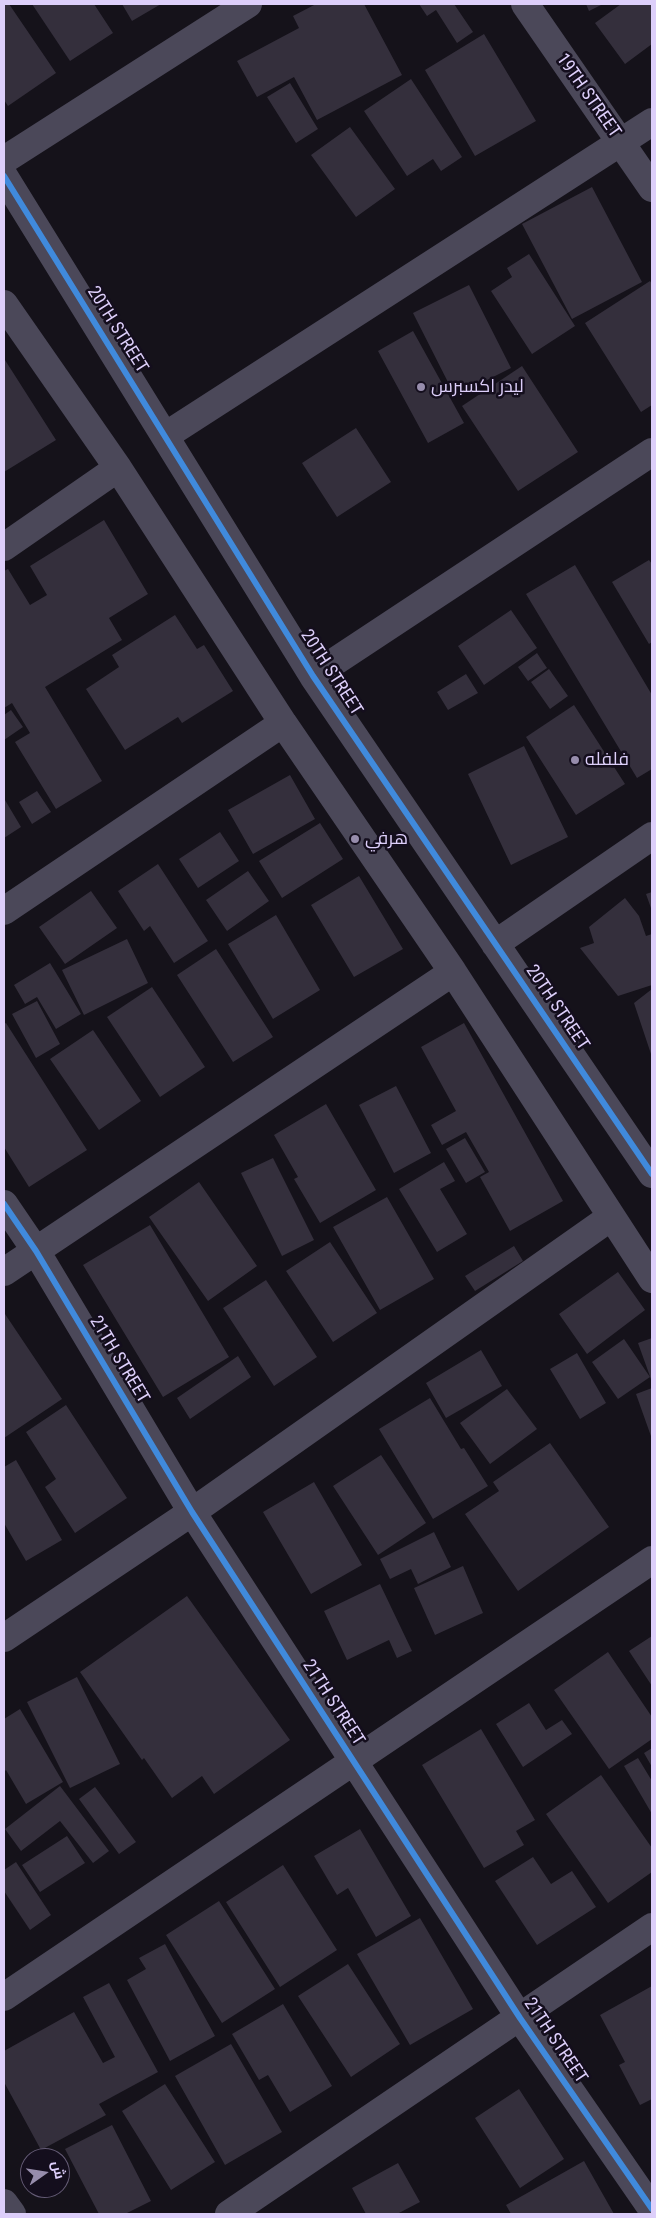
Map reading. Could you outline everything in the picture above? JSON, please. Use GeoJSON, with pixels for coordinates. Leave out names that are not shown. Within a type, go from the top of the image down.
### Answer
{"type":"FeatureCollection","features":[{"type":"Feature","properties":{"kind":"street"},"geometry":{"type":"LineString","coordinates":[[4,160],[248,4]]}},
{"type":"Feature","properties":{"kind":"street","name":"19TH STREET"},"geometry":{"type":"LineString","coordinates":[[525,4],[652,188]]}},
{"type":"Feature","properties":{"kind":"street"},"geometry":{"type":"LineString","coordinates":[[165,436],[652,122]]}},
{"type":"Feature","properties":{"kind":"street","name":"20TH STREET"},"geometry":{"type":"LineString","coordinates":[[4,176],[313,676],[652,1174]]}},
{"type":"Feature","properties":{"kind":"street"},"geometry":{"type":"LineString","coordinates":[[4,304],[118,468],[283,723],[453,972],[652,1279]]}},
{"type":"Feature","properties":{"kind":"street"},"geometry":{"type":"LineString","coordinates":[[313,676],[652,452]]}},
{"type":"Feature","properties":{"kind":"street"},"geometry":{"type":"LineString","coordinates":[[4,547],[118,468]]}},
{"type":"Feature","properties":{"kind":"street"},"geometry":{"type":"LineString","coordinates":[[4,911],[283,723]]}},
{"type":"Feature","properties":{"kind":"street"},"geometry":{"type":"LineString","coordinates":[[495,944],[652,836]]}},
{"type":"Feature","properties":{"kind":"street"},"geometry":{"type":"LineString","coordinates":[[4,1272],[453,972]]}},
{"type":"Feature","properties":{"kind":"street","name":"21TH STREET"},"geometry":{"type":"LineString","coordinates":[[4,1204],[36,1251],[192,1512],[520,2018],[652,2209]]}},
{"type":"Feature","properties":{"kind":"street"},"geometry":{"type":"LineString","coordinates":[[4,1638],[192,1512],[611,1217]]}},
{"type":"Feature","properties":{"kind":"street"},"geometry":{"type":"LineString","coordinates":[[4,1996],[652,1560]]}},
{"type":"Feature","properties":{"kind":"street"},"geometry":{"type":"LineString","coordinates":[[229,2214],[652,1927]]}},
{"type":"Feature","properties":{"kind":"street"},"geometry":{"type":"LineString","coordinates":[[4,2203],[12,2214]]}},
{"type":"Feature","properties":{"kind":"building"},"geometry":{"type":"Polygon","coordinates":[[[4,4],[9,4],[56,73],[8,106],[4,100],[4,4]]]}},
{"type":"Feature","properties":{"kind":"building"},"geometry":{"type":"Polygon","coordinates":[[[32,4],[94,4],[113,33],[70,61],[32,4]]]}},
{"type":"Feature","properties":{"kind":"building"},"geometry":{"type":"Polygon","coordinates":[[[122,4],[161,4],[132,21],[122,4]]]}},
{"type":"Feature","properties":{"kind":"building"},"geometry":{"type":"Polygon","coordinates":[[[316,4],[364,4],[402,75],[317,120],[294,77],[257,97],[237,61],[299,28],[293,16],[316,4]]]}},
{"type":"Feature","properties":{"kind":"building"},"geometry":{"type":"Polygon","coordinates":[[[419,4],[454,4],[473,32],[457,43],[436,10],[427,16],[419,4]]]}},
{"type":"Feature","properties":{"kind":"building"},"geometry":{"type":"Polygon","coordinates":[[[586,4],[603,4],[589,11],[586,4]]]}},
{"type":"Feature","properties":{"kind":"building"},"geometry":{"type":"Polygon","coordinates":[[[621,4],[652,4],[652,44],[625,64],[595,23],[621,4]]]}},
{"type":"Feature","properties":{"kind":"building"},"geometry":{"type":"Polygon","coordinates":[[[484,34],[536,121],[475,156],[425,70],[484,34]]]}},
{"type":"Feature","properties":{"kind":"building"},"geometry":{"type":"Polygon","coordinates":[[[411,79],[462,157],[441,171],[433,159],[407,176],[364,111],[411,79]]]}},
{"type":"Feature","properties":{"kind":"building"},"geometry":{"type":"Polygon","coordinates":[[[290,83],[318,129],[296,143],[267,97],[290,83]]]}},
{"type":"Feature","properties":{"kind":"building"},"geometry":{"type":"Polygon","coordinates":[[[350,127],[395,189],[356,217],[311,155],[350,127]]]}},
{"type":"Feature","properties":{"kind":"building"},"geometry":{"type":"Polygon","coordinates":[[[592,187],[642,282],[572,319],[522,224],[592,187]]]}},
{"type":"Feature","properties":{"kind":"building"},"geometry":{"type":"Polygon","coordinates":[[[529,254],[575,326],[532,354],[491,291],[512,277],[507,268],[529,254]]]}},
{"type":"Feature","properties":{"kind":"building"},"geometry":{"type":"Polygon","coordinates":[[[650,281],[652,284],[652,405],[641,412],[585,323],[650,281]]]}},
{"type":"Feature","properties":{"kind":"building"},"geometry":{"type":"Polygon","coordinates":[[[469,285],[511,368],[455,396],[413,313],[469,285]]]}},
{"type":"Feature","properties":{"kind":"building","name":"ليدر اكسبرس"},"geometry":{"type":"Polygon","coordinates":[[[413,331],[464,423],[428,443],[378,351],[413,331]]]}},
{"type":"Feature","properties":{"kind":"building"},"geometry":{"type":"Polygon","coordinates":[[[4,361],[56,440],[4,472],[4,361]]]}},
{"type":"Feature","properties":{"kind":"building"},"geometry":{"type":"Polygon","coordinates":[[[522,366],[578,452],[518,491],[462,406],[522,366]]]}},
{"type":"Feature","properties":{"kind":"building"},"geometry":{"type":"Polygon","coordinates":[[[356,428],[391,482],[337,517],[302,463],[356,428]]]}},
{"type":"Feature","properties":{"kind":"building"},"geometry":{"type":"Polygon","coordinates":[[[104,520],[148,594],[109,618],[122,640],[45,687],[102,781],[56,809],[15,742],[30,733],[12,703],[4,708],[4,571],[8,569],[30,605],[47,595],[30,566],[104,520]]]}},
{"type":"Feature","properties":{"kind":"building"},"geometry":{"type":"Polygon","coordinates":[[[649,560],[652,564],[652,642],[649,644],[612,582],[649,560]]]}},
{"type":"Feature","properties":{"kind":"building"},"geometry":{"type":"Polygon","coordinates":[[[575,565],[652,695],[652,769],[637,778],[526,594],[575,565]]]}},
{"type":"Feature","properties":{"kind":"building"},"geometry":{"type":"Polygon","coordinates":[[[511,610],[537,648],[484,685],[458,646],[511,610]]]}},
{"type":"Feature","properties":{"kind":"building"},"geometry":{"type":"Polygon","coordinates":[[[175,615],[197,649],[204,645],[233,691],[182,723],[178,717],[125,750],[86,689],[119,667],[112,655],[175,615]]]}},
{"type":"Feature","properties":{"kind":"building"},"geometry":{"type":"Polygon","coordinates":[[[537,653],[547,668],[528,681],[518,667],[537,653]]]}},
{"type":"Feature","properties":{"kind":"building"},"geometry":{"type":"Polygon","coordinates":[[[549,669],[568,696],[550,709],[531,682],[549,669]]]}},
{"type":"Feature","properties":{"kind":"building"},"geometry":{"type":"Polygon","coordinates":[[[466,674],[478,693],[448,710],[437,692],[466,674]]]}},
{"type":"Feature","properties":{"kind":"building","name":"فلفله"},"geometry":{"type":"Polygon","coordinates":[[[574,705],[625,784],[576,815],[526,737],[574,705]]]}},
{"type":"Feature","properties":{"kind":"building"},"geometry":{"type":"Polygon","coordinates":[[[11,710],[23,727],[4,740],[4,715],[11,710]]]}},
{"type":"Feature","properties":{"kind":"building"},"geometry":{"type":"Polygon","coordinates":[[[524,746],[568,837],[511,865],[468,774],[524,746]]]}},
{"type":"Feature","properties":{"kind":"building"},"geometry":{"type":"Polygon","coordinates":[[[290,775],[315,819],[253,854],[228,810],[290,775]]]}},
{"type":"Feature","properties":{"kind":"building"},"geometry":{"type":"Polygon","coordinates":[[[37,791],[51,812],[32,824],[19,802],[37,791]]]}},
{"type":"Feature","properties":{"kind":"building"},"geometry":{"type":"Polygon","coordinates":[[[4,801],[21,827],[4,838],[4,801]]]}},
{"type":"Feature","properties":{"kind":"building"},"geometry":{"type":"Polygon","coordinates":[[[320,823],[343,859],[282,898],[259,861],[320,823]]]}},
{"type":"Feature","properties":{"kind":"building"},"geometry":{"type":"Polygon","coordinates":[[[220,832],[239,861],[198,888],[179,859],[220,832]]]}},
{"type":"Feature","properties":{"kind":"building"},"geometry":{"type":"Polygon","coordinates":[[[158,864],[208,941],[174,963],[150,926],[144,931],[118,891],[158,864]]]}},
{"type":"Feature","properties":{"kind":"building"},"geometry":{"type":"Polygon","coordinates":[[[248,871],[269,901],[227,931],[206,900],[248,871]]]}},
{"type":"Feature","properties":{"kind":"building"},"geometry":{"type":"Polygon","coordinates":[[[359,876],[403,949],[354,977],[311,905],[359,876]]]}},
{"type":"Feature","properties":{"kind":"building"},"geometry":{"type":"Polygon","coordinates":[[[91,891],[117,928],[65,964],[39,927],[91,891]]]}},
{"type":"Feature","properties":{"kind":"building"},"geometry":{"type":"Polygon","coordinates":[[[652,892],[652,911],[646,894],[652,892]]]}},
{"type":"Feature","properties":{"kind":"building"},"geometry":{"type":"Polygon","coordinates":[[[625,898],[639,916],[646,936],[652,934],[652,985],[618,996],[580,948],[594,943],[589,927],[625,898]]]}},
{"type":"Feature","properties":{"kind":"building"},"geometry":{"type":"Polygon","coordinates":[[[276,915],[320,990],[273,1019],[228,944],[276,915]]]}},
{"type":"Feature","properties":{"kind":"building"},"geometry":{"type":"Polygon","coordinates":[[[127,939],[148,983],[84,1015],[62,970],[127,939]]]}},
{"type":"Feature","properties":{"kind":"building"},"geometry":{"type":"Polygon","coordinates":[[[216,949],[273,1037],[233,1062],[177,975],[216,949]]]}},
{"type":"Feature","properties":{"kind":"building"},"geometry":{"type":"Polygon","coordinates":[[[50,963],[81,1014],[56,1029],[37,997],[25,1004],[14,985],[50,963]]]}},
{"type":"Feature","properties":{"kind":"building"},"geometry":{"type":"Polygon","coordinates":[[[152,987],[205,1067],[160,1097],[107,1017],[152,987]]]}},
{"type":"Feature","properties":{"kind":"building"},"geometry":{"type":"Polygon","coordinates":[[[652,989],[652,1057],[634,1003],[652,989]]]}},
{"type":"Feature","properties":{"kind":"building"},"geometry":{"type":"Polygon","coordinates":[[[37,1001],[60,1044],[36,1058],[12,1014],[37,1001]]]}},
{"type":"Feature","properties":{"kind":"building"},"geometry":{"type":"Polygon","coordinates":[[[6,1023],[87,1150],[29,1187],[4,1147],[4,1024],[6,1023]]]}},
{"type":"Feature","properties":{"kind":"building"},"geometry":{"type":"Polygon","coordinates":[[[464,1023],[563,1201],[510,1231],[480,1177],[489,1172],[466,1132],[442,1145],[431,1125],[456,1111],[421,1047],[464,1023]]]}},
{"type":"Feature","properties":{"kind":"building"},"geometry":{"type":"Polygon","coordinates":[[[93,1030],[141,1101],[99,1130],[50,1059],[93,1030]]]}},
{"type":"Feature","properties":{"kind":"building"},"geometry":{"type":"Polygon","coordinates":[[[396,1086],[431,1153],[394,1173],[359,1105],[396,1086]]]}},
{"type":"Feature","properties":{"kind":"building"},"geometry":{"type":"Polygon","coordinates":[[[326,1104],[376,1190],[320,1223],[294,1179],[298,1177],[274,1135],[326,1104]]]}},
{"type":"Feature","properties":{"kind":"building"},"geometry":{"type":"Polygon","coordinates":[[[465,1138],[485,1172],[466,1183],[446,1149],[465,1138]]]}},
{"type":"Feature","properties":{"kind":"building"},"geometry":{"type":"Polygon","coordinates":[[[273,1158],[314,1240],[282,1256],[241,1173],[273,1158]]]}},
{"type":"Feature","properties":{"kind":"building"},"geometry":{"type":"Polygon","coordinates":[[[444,1162],[455,1181],[440,1189],[467,1234],[437,1252],[399,1189],[444,1162]]]}},
{"type":"Feature","properties":{"kind":"building"},"geometry":{"type":"Polygon","coordinates":[[[199,1182],[257,1266],[208,1301],[149,1217],[199,1182]]]}},
{"type":"Feature","properties":{"kind":"building"},"geometry":{"type":"Polygon","coordinates":[[[387,1197],[434,1279],[380,1310],[333,1227],[387,1197]]]}},
{"type":"Feature","properties":{"kind":"building"},"geometry":{"type":"Polygon","coordinates":[[[150,1225],[229,1357],[163,1397],[83,1265],[150,1225]]]}},
{"type":"Feature","properties":{"kind":"building"},"geometry":{"type":"Polygon","coordinates":[[[330,1242],[377,1313],[333,1342],[286,1271],[330,1242]]]}},
{"type":"Feature","properties":{"kind":"building"},"geometry":{"type":"Polygon","coordinates":[[[514,1246],[523,1261],[475,1291],[465,1276],[514,1246]]]}},
{"type":"Feature","properties":{"kind":"building"},"geometry":{"type":"Polygon","coordinates":[[[618,1272],[645,1310],[587,1354],[559,1314],[618,1272]]]}},
{"type":"Feature","properties":{"kind":"building"},"geometry":{"type":"Polygon","coordinates":[[[266,1280],[317,1357],[274,1386],[223,1308],[266,1280]]]}},
{"type":"Feature","properties":{"kind":"building"},"geometry":{"type":"Polygon","coordinates":[[[4,1315],[62,1399],[4,1438],[4,1315]]]}},
{"type":"Feature","properties":{"kind":"building"},"geometry":{"type":"Polygon","coordinates":[[[652,1338],[652,1382],[638,1343],[652,1338]]]}},
{"type":"Feature","properties":{"kind":"building"},"geometry":{"type":"Polygon","coordinates":[[[624,1339],[650,1377],[618,1399],[592,1362],[624,1339]]]}},
{"type":"Feature","properties":{"kind":"building"},"geometry":{"type":"Polygon","coordinates":[[[481,1350],[502,1386],[446,1418],[426,1383],[481,1350]]]}},
{"type":"Feature","properties":{"kind":"building"},"geometry":{"type":"Polygon","coordinates":[[[577,1353],[606,1403],[580,1419],[550,1369],[577,1353]]]}},
{"type":"Feature","properties":{"kind":"building"},"geometry":{"type":"Polygon","coordinates":[[[238,1356],[251,1377],[190,1419],[177,1398],[238,1356]]]}},
{"type":"Feature","properties":{"kind":"building"},"geometry":{"type":"Polygon","coordinates":[[[652,1388],[652,1439],[636,1394],[652,1388]]]}},
{"type":"Feature","properties":{"kind":"building"},"geometry":{"type":"Polygon","coordinates":[[[507,1389],[537,1429],[490,1464],[460,1423],[507,1389]]]}},
{"type":"Feature","properties":{"kind":"building"},"geometry":{"type":"Polygon","coordinates":[[[430,1398],[461,1449],[464,1448],[488,1486],[433,1519],[379,1429],[430,1398]]]}},
{"type":"Feature","properties":{"kind":"building"},"geometry":{"type":"Polygon","coordinates":[[[66,1405],[127,1498],[75,1533],[45,1487],[56,1479],[26,1432],[66,1405]]]}},
{"type":"Feature","properties":{"kind":"building"},"geometry":{"type":"Polygon","coordinates":[[[550,1443],[609,1527],[518,1591],[465,1514],[499,1491],[493,1482],[550,1443]]]}},
{"type":"Feature","properties":{"kind":"building"},"geometry":{"type":"Polygon","coordinates":[[[381,1455],[426,1523],[378,1555],[333,1486],[381,1455]]]}},
{"type":"Feature","properties":{"kind":"building"},"geometry":{"type":"Polygon","coordinates":[[[16,1460],[62,1540],[26,1561],[4,1523],[4,1467],[16,1460]]]}},
{"type":"Feature","properties":{"kind":"building"},"geometry":{"type":"Polygon","coordinates":[[[314,1482],[362,1565],[311,1594],[263,1512],[314,1482]]]}},
{"type":"Feature","properties":{"kind":"building"},"geometry":{"type":"Polygon","coordinates":[[[434,1532],[451,1567],[418,1584],[411,1569],[390,1579],[380,1559],[434,1532]]]}},
{"type":"Feature","properties":{"kind":"building"},"geometry":{"type":"Polygon","coordinates":[[[463,1566],[483,1613],[435,1635],[414,1588],[463,1566]]]}},
{"type":"Feature","properties":{"kind":"building"},"geometry":{"type":"Polygon","coordinates":[[[380,1584],[412,1651],[397,1658],[389,1640],[347,1660],[324,1611],[380,1584]]]}},
{"type":"Feature","properties":{"kind":"building"},"geometry":{"type":"Polygon","coordinates":[[[187,1596],[290,1740],[214,1794],[202,1776],[172,1798],[144,1758],[142,1760],[80,1672],[187,1596]]]}},
{"type":"Feature","properties":{"kind":"building"},"geometry":{"type":"Polygon","coordinates":[[[652,1636],[652,1686],[629,1651],[652,1636]]]}},
{"type":"Feature","properties":{"kind":"building"},"geometry":{"type":"Polygon","coordinates":[[[608,1652],[652,1717],[652,1739],[609,1769],[554,1690],[608,1652]]]}},
{"type":"Feature","properties":{"kind":"building"},"geometry":{"type":"Polygon","coordinates":[[[77,1677],[120,1764],[70,1788],[27,1702],[77,1677]]]}},
{"type":"Feature","properties":{"kind":"building"},"geometry":{"type":"Polygon","coordinates":[[[529,1703],[546,1730],[562,1720],[572,1734],[523,1767],[496,1724],[529,1703]]]}},
{"type":"Feature","properties":{"kind":"building"},"geometry":{"type":"Polygon","coordinates":[[[20,1709],[63,1782],[26,1804],[6,1770],[4,1772],[4,1719],[20,1709]]]}},
{"type":"Feature","properties":{"kind":"building"},"geometry":{"type":"Polygon","coordinates":[[[481,1729],[535,1820],[516,1831],[524,1845],[484,1868],[422,1765],[481,1729]]]}},
{"type":"Feature","properties":{"kind":"building"},"geometry":{"type":"Polygon","coordinates":[[[652,1748],[652,1767],[644,1753],[652,1748]]]}},
{"type":"Feature","properties":{"kind":"building"},"geometry":{"type":"Polygon","coordinates":[[[638,1758],[652,1781],[652,1814],[624,1766],[638,1758]]]}},
{"type":"Feature","properties":{"kind":"building"},"geometry":{"type":"Polygon","coordinates":[[[601,1775],[652,1848],[652,1872],[608,1903],[546,1814],[601,1775]]]}},
{"type":"Feature","properties":{"kind":"building"},"geometry":{"type":"Polygon","coordinates":[[[60,1786],[109,1851],[93,1863],[60,1821],[21,1851],[5,1829],[60,1786]]]}},
{"type":"Feature","properties":{"kind":"building"},"geometry":{"type":"Polygon","coordinates":[[[95,1787],[136,1842],[119,1854],[79,1799],[95,1787]]]}},
{"type":"Feature","properties":{"kind":"building"},"geometry":{"type":"Polygon","coordinates":[[[360,1829],[411,1916],[376,1937],[348,1888],[337,1895],[314,1856],[360,1829]]]}},
{"type":"Feature","properties":{"kind":"building"},"geometry":{"type":"Polygon","coordinates":[[[67,1836],[85,1863],[40,1892],[22,1865],[67,1836]]]}},
{"type":"Feature","properties":{"kind":"building"},"geometry":{"type":"Polygon","coordinates":[[[533,1857],[551,1884],[572,1871],[596,1907],[537,1945],[495,1881],[533,1857]]]}},
{"type":"Feature","properties":{"kind":"building"},"geometry":{"type":"Polygon","coordinates":[[[16,1862],[51,1915],[30,1930],[4,1891],[4,1870],[16,1862]]]}},
{"type":"Feature","properties":{"kind":"building"},"geometry":{"type":"Polygon","coordinates":[[[283,1865],[337,1950],[280,1987],[226,1902],[283,1865]]]}},
{"type":"Feature","properties":{"kind":"building"},"geometry":{"type":"Polygon","coordinates":[[[219,1901],[275,1989],[222,2023],[166,1935],[219,1901]]]}},
{"type":"Feature","properties":{"kind":"building"},"geometry":{"type":"Polygon","coordinates":[[[420,1918],[473,2009],[410,2045],[357,1954],[420,1918]]]}},
{"type":"Feature","properties":{"kind":"building"},"geometry":{"type":"Polygon","coordinates":[[[165,1944],[215,2036],[170,2061],[127,1980],[146,1969],[139,1958],[165,1944]]]}},
{"type":"Feature","properties":{"kind":"building"},"geometry":{"type":"Polygon","coordinates":[[[348,1964],[400,2044],[351,2077],[298,1996],[348,1964]]]}},
{"type":"Feature","properties":{"kind":"building"},"geometry":{"type":"Polygon","coordinates":[[[109,1983],[158,2072],[99,2104],[106,2115],[45,2148],[40,2148],[4,2082],[4,2051],[74,2012],[103,2063],[115,2057],[83,1997],[109,1983]]]}},
{"type":"Feature","properties":{"kind":"building"},"geometry":{"type":"Polygon","coordinates":[[[652,1986],[652,2099],[640,2105],[619,2065],[625,2062],[600,2015],[652,1986]]]}},
{"type":"Feature","properties":{"kind":"building"},"geometry":{"type":"Polygon","coordinates":[[[283,2004],[332,2086],[290,2112],[268,2075],[259,2080],[232,2034],[283,2004]]]}},
{"type":"Feature","properties":{"kind":"building"},"geometry":{"type":"Polygon","coordinates":[[[231,2044],[282,2132],[225,2165],[175,2076],[231,2044]]]}},
{"type":"Feature","properties":{"kind":"building"},"geometry":{"type":"Polygon","coordinates":[[[165,2084],[215,2162],[171,2190],[122,2111],[165,2084]]]}},
{"type":"Feature","properties":{"kind":"building"},"geometry":{"type":"Polygon","coordinates":[[[519,2089],[564,2159],[520,2188],[475,2118],[519,2089]]]}},
{"type":"Feature","properties":{"kind":"building"},"geometry":{"type":"Polygon","coordinates":[[[112,2125],[151,2201],[125,2214],[99,2214],[70,2159],[70,2148],[67,2148],[112,2125]]]}},
{"type":"Feature","properties":{"kind":"building"},"geometry":{"type":"Polygon","coordinates":[[[584,2161],[614,2214],[511,2214],[506,2205],[584,2161]]]}},
{"type":"Feature","properties":{"kind":"building"},"geometry":{"type":"Polygon","coordinates":[[[398,2163],[420,2202],[397,2214],[366,2214],[352,2188],[398,2163]]]}},
{"type":"Feature","properties":{"kind":"cycle path"},"geometry":{"type":"LineString","coordinates":[[4,176],[313,676],[652,1174]]}},
{"type":"Feature","properties":{"kind":"cycle path"},"geometry":{"type":"LineString","coordinates":[[4,1204],[36,1251],[192,1512],[520,2018],[652,2209]]}},
{"type":"Feature","properties":{"kind":"place","name":"ليدر اكسبرس"},"geometry":{"type":"Point","coordinates":[421,387]}},
{"type":"Feature","properties":{"kind":"place","name":"فلفله"},"geometry":{"type":"Point","coordinates":[575,760]}},
{"type":"Feature","properties":{"kind":"place","name":"هرفي"},"geometry":{"type":"Point","coordinates":[355,839]}}]}
